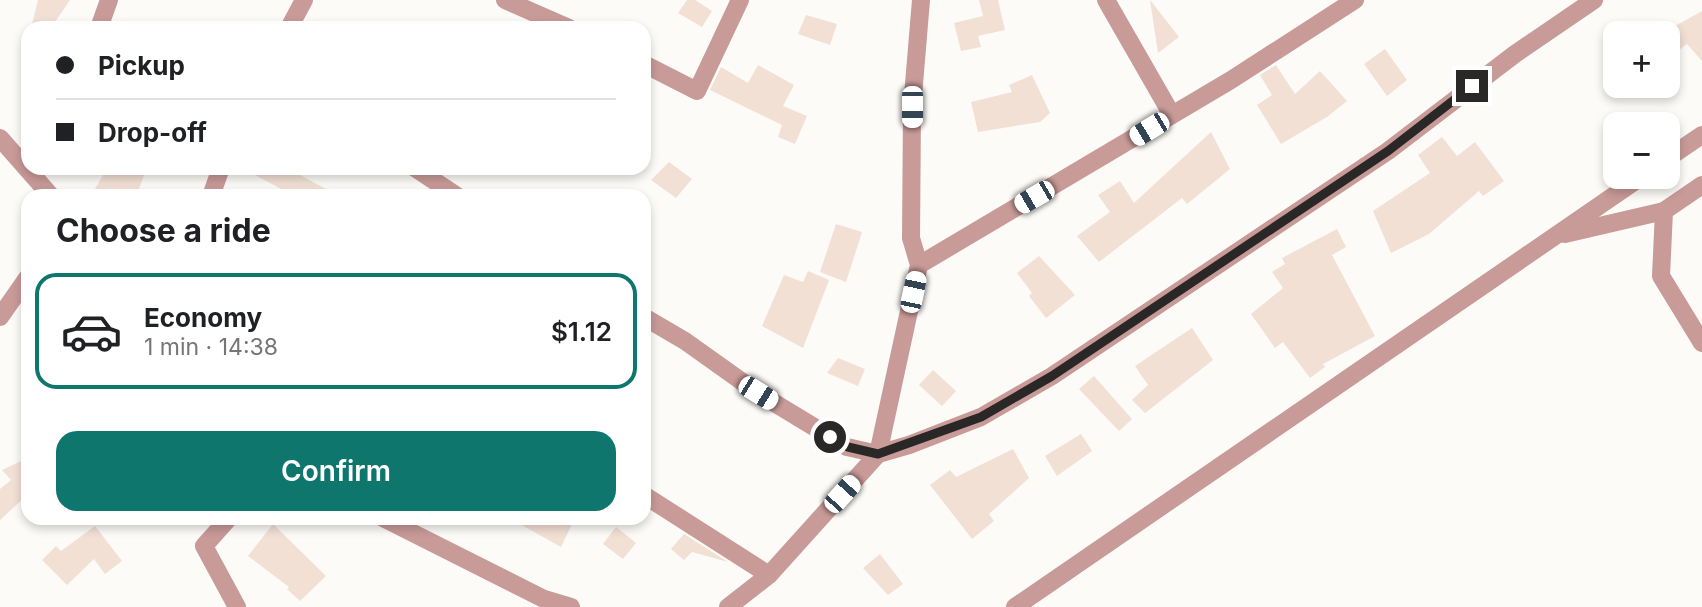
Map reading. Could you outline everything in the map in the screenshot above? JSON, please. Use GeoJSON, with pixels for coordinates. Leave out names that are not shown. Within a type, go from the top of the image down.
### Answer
{"type":"FeatureCollection","features":[{"type":"Feature","properties":{"kind":"street"},"geometry":{"type":"LineString","coordinates":[[102,21],[109,0]]}},
{"type":"Feature","properties":{"kind":"street"},"geometry":{"type":"LineString","coordinates":[[293,21],[304,0]]}},
{"type":"Feature","properties":{"kind":"street"},"geometry":{"type":"LineString","coordinates":[[505,0],[553,21]]}},
{"type":"Feature","properties":{"kind":"street"},"geometry":{"type":"LineString","coordinates":[[651,68],[697,91],[740,0]]}},
{"type":"Feature","properties":{"kind":"street"},"geometry":{"type":"LineString","coordinates":[[878,454],[919,265],[911,225],[912,107],[921,0]]}},
{"type":"Feature","properties":{"kind":"street"},"geometry":{"type":"LineString","coordinates":[[1106,0],[1172,116]]}},
{"type":"Feature","properties":{"kind":"street"},"geometry":{"type":"LineString","coordinates":[[919,265],[1172,116],[1355,0]]}},
{"type":"Feature","properties":{"kind":"street"},"geometry":{"type":"LineString","coordinates":[[728,607],[769,575],[878,454],[981,417],[1052,376],[1388,151],[1515,54],[1594,0]]}},
{"type":"Feature","properties":{"kind":"street"},"geometry":{"type":"LineString","coordinates":[[1680,150],[1702,135]]}},
{"type":"Feature","properties":{"kind":"street"},"geometry":{"type":"LineString","coordinates":[[0,138],[21,157]]}},
{"type":"Feature","properties":{"kind":"street"},"geometry":{"type":"LineString","coordinates":[[426,175],[446,189]]}},
{"type":"Feature","properties":{"kind":"street"},"geometry":{"type":"LineString","coordinates":[[1554,236],[1664,211],[1702,185]]}},
{"type":"Feature","properties":{"kind":"street"},"geometry":{"type":"LineString","coordinates":[[1015,607],[1623,189]]}},
{"type":"Feature","properties":{"kind":"street"},"geometry":{"type":"LineString","coordinates":[[1664,211],[1661,276],[1702,343]]}},
{"type":"Feature","properties":{"kind":"street"},"geometry":{"type":"LineString","coordinates":[[0,317],[21,286]]}},
{"type":"Feature","properties":{"kind":"street"},"geometry":{"type":"LineString","coordinates":[[651,322],[812,427],[848,447],[878,454]]}},
{"type":"Feature","properties":{"kind":"street"},"geometry":{"type":"LineString","coordinates":[[651,499],[769,575]]}},
{"type":"Feature","properties":{"kind":"street"},"geometry":{"type":"LineString","coordinates":[[223,525],[204,545],[237,607]]}},
{"type":"Feature","properties":{"kind":"street"},"geometry":{"type":"LineString","coordinates":[[397,525],[544,599],[571,607]]}},
{"type":"Feature","properties":{"kind":"building"},"geometry":{"type":"Polygon","coordinates":[[[38,0],[70,0],[56,21],[33,21],[38,0]]]}},
{"type":"Feature","properties":{"kind":"building"},"geometry":{"type":"Polygon","coordinates":[[[687,0],[695,0],[712,11],[702,27],[678,13],[687,0]]]}},
{"type":"Feature","properties":{"kind":"building"},"geometry":{"type":"Polygon","coordinates":[[[979,0],[998,0],[1005,30],[978,36],[981,47],[961,51],[954,23],[983,16],[979,0]]]}},
{"type":"Feature","properties":{"kind":"building"},"geometry":{"type":"Polygon","coordinates":[[[1150,0],[1179,37],[1158,53],[1150,0]]]}},
{"type":"Feature","properties":{"kind":"building"},"geometry":{"type":"Polygon","coordinates":[[[1702,11],[1702,61],[1687,44],[1680,49],[1680,23],[1702,11]]]}},
{"type":"Feature","properties":{"kind":"building"},"geometry":{"type":"Polygon","coordinates":[[[806,15],[837,24],[830,45],[798,34],[806,15]]]}},
{"type":"Feature","properties":{"kind":"building"},"geometry":{"type":"Polygon","coordinates":[[[1385,49],[1407,80],[1387,96],[1364,64],[1385,49]]]}},
{"type":"Feature","properties":{"kind":"building"},"geometry":{"type":"Polygon","coordinates":[[[758,65],[794,85],[783,106],[807,116],[795,144],[778,137],[782,125],[710,90],[721,67],[748,83],[758,65]]]}},
{"type":"Feature","properties":{"kind":"building"},"geometry":{"type":"Polygon","coordinates":[[[1276,65],[1295,94],[1320,71],[1347,101],[1327,117],[1281,144],[1257,105],[1272,95],[1260,75],[1276,65]]]}},
{"type":"Feature","properties":{"kind":"building"},"geometry":{"type":"Polygon","coordinates":[[[1032,75],[1050,113],[1040,122],[978,132],[971,102],[1012,92],[1009,85],[1032,75]]]}},
{"type":"Feature","properties":{"kind":"building"},"geometry":{"type":"Polygon","coordinates":[[[1211,132],[1230,169],[1187,204],[1182,198],[1099,262],[1077,236],[1110,212],[1098,195],[1120,181],[1134,203],[1211,132]]]}},
{"type":"Feature","properties":{"kind":"building"},"geometry":{"type":"Polygon","coordinates":[[[1442,137],[1457,156],[1475,142],[1504,181],[1483,196],[1479,191],[1429,234],[1391,253],[1373,211],[1430,173],[1418,155],[1442,137]]]}},
{"type":"Feature","properties":{"kind":"building"},"geometry":{"type":"Polygon","coordinates":[[[669,162],[692,179],[676,198],[651,180],[669,162]]]}},
{"type":"Feature","properties":{"kind":"building"},"geometry":{"type":"Polygon","coordinates":[[[103,175],[144,175],[139,189],[95,189],[103,175]]]}},
{"type":"Feature","properties":{"kind":"building"},"geometry":{"type":"Polygon","coordinates":[[[255,175],[300,175],[326,189],[281,189],[255,175]]]}},
{"type":"Feature","properties":{"kind":"building"},"geometry":{"type":"Polygon","coordinates":[[[836,224],[862,232],[846,282],[820,272],[836,224]]]}},
{"type":"Feature","properties":{"kind":"building"},"geometry":{"type":"Polygon","coordinates":[[[1337,229],[1346,247],[1332,255],[1375,336],[1323,364],[1325,367],[1310,378],[1283,342],[1275,348],[1251,314],[1283,288],[1272,272],[1285,264],[1282,258],[1337,229]]]}},
{"type":"Feature","properties":{"kind":"building"},"geometry":{"type":"Polygon","coordinates":[[[1039,256],[1075,295],[1046,318],[1029,296],[1032,293],[1017,273],[1039,256]]]}},
{"type":"Feature","properties":{"kind":"building"},"geometry":{"type":"Polygon","coordinates":[[[808,271],[829,280],[803,348],[762,326],[784,275],[803,282],[808,271]]]}},
{"type":"Feature","properties":{"kind":"building"},"geometry":{"type":"Polygon","coordinates":[[[1192,328],[1213,360],[1145,413],[1132,400],[1148,385],[1135,366],[1192,328]]]}},
{"type":"Feature","properties":{"kind":"building"},"geometry":{"type":"Polygon","coordinates":[[[838,358],[865,369],[858,386],[827,373],[838,358]]]}},
{"type":"Feature","properties":{"kind":"building"},"geometry":{"type":"Polygon","coordinates":[[[933,370],[956,391],[942,406],[919,385],[933,370]]]}},
{"type":"Feature","properties":{"kind":"building"},"geometry":{"type":"Polygon","coordinates":[[[1094,376],[1132,419],[1119,431],[1079,389],[1094,376]]]}},
{"type":"Feature","properties":{"kind":"building"},"geometry":{"type":"Polygon","coordinates":[[[1081,434],[1092,451],[1057,476],[1045,456],[1081,434]]]}},
{"type":"Feature","properties":{"kind":"building"},"geometry":{"type":"Polygon","coordinates":[[[1013,449],[1029,478],[989,514],[994,521],[972,539],[930,485],[950,470],[956,477],[1013,449]]]}},
{"type":"Feature","properties":{"kind":"building"},"geometry":{"type":"Polygon","coordinates":[[[21,461],[21,501],[0,520],[0,489],[11,480],[2,470],[21,461]]]}},
{"type":"Feature","properties":{"kind":"building"},"geometry":{"type":"Polygon","coordinates":[[[274,525],[326,576],[300,601],[287,589],[289,587],[248,556],[274,525]]]}},
{"type":"Feature","properties":{"kind":"building"},"geometry":{"type":"Polygon","coordinates":[[[522,525],[572,525],[561,547],[522,525]]]}},
{"type":"Feature","properties":{"kind":"building"},"geometry":{"type":"Polygon","coordinates":[[[95,526],[122,561],[105,574],[94,559],[67,585],[42,560],[56,546],[61,551],[95,526]]]}},
{"type":"Feature","properties":{"kind":"building"},"geometry":{"type":"Polygon","coordinates":[[[616,527],[636,543],[623,559],[603,544],[616,527]]]}},
{"type":"Feature","properties":{"kind":"building"},"geometry":{"type":"Polygon","coordinates":[[[684,534],[728,562],[692,552],[684,560],[671,549],[684,534]]]}},
{"type":"Feature","properties":{"kind":"building"},"geometry":{"type":"Polygon","coordinates":[[[880,554],[903,584],[888,595],[863,568],[880,554]]]}},
{"type":"Feature","properties":{"kind":"route"},"geometry":{"type":"LineString","coordinates":[[830,437],[848,447],[878,454],[981,417],[1052,376],[1310,204],[1388,151],[1472,86]]}}]}
